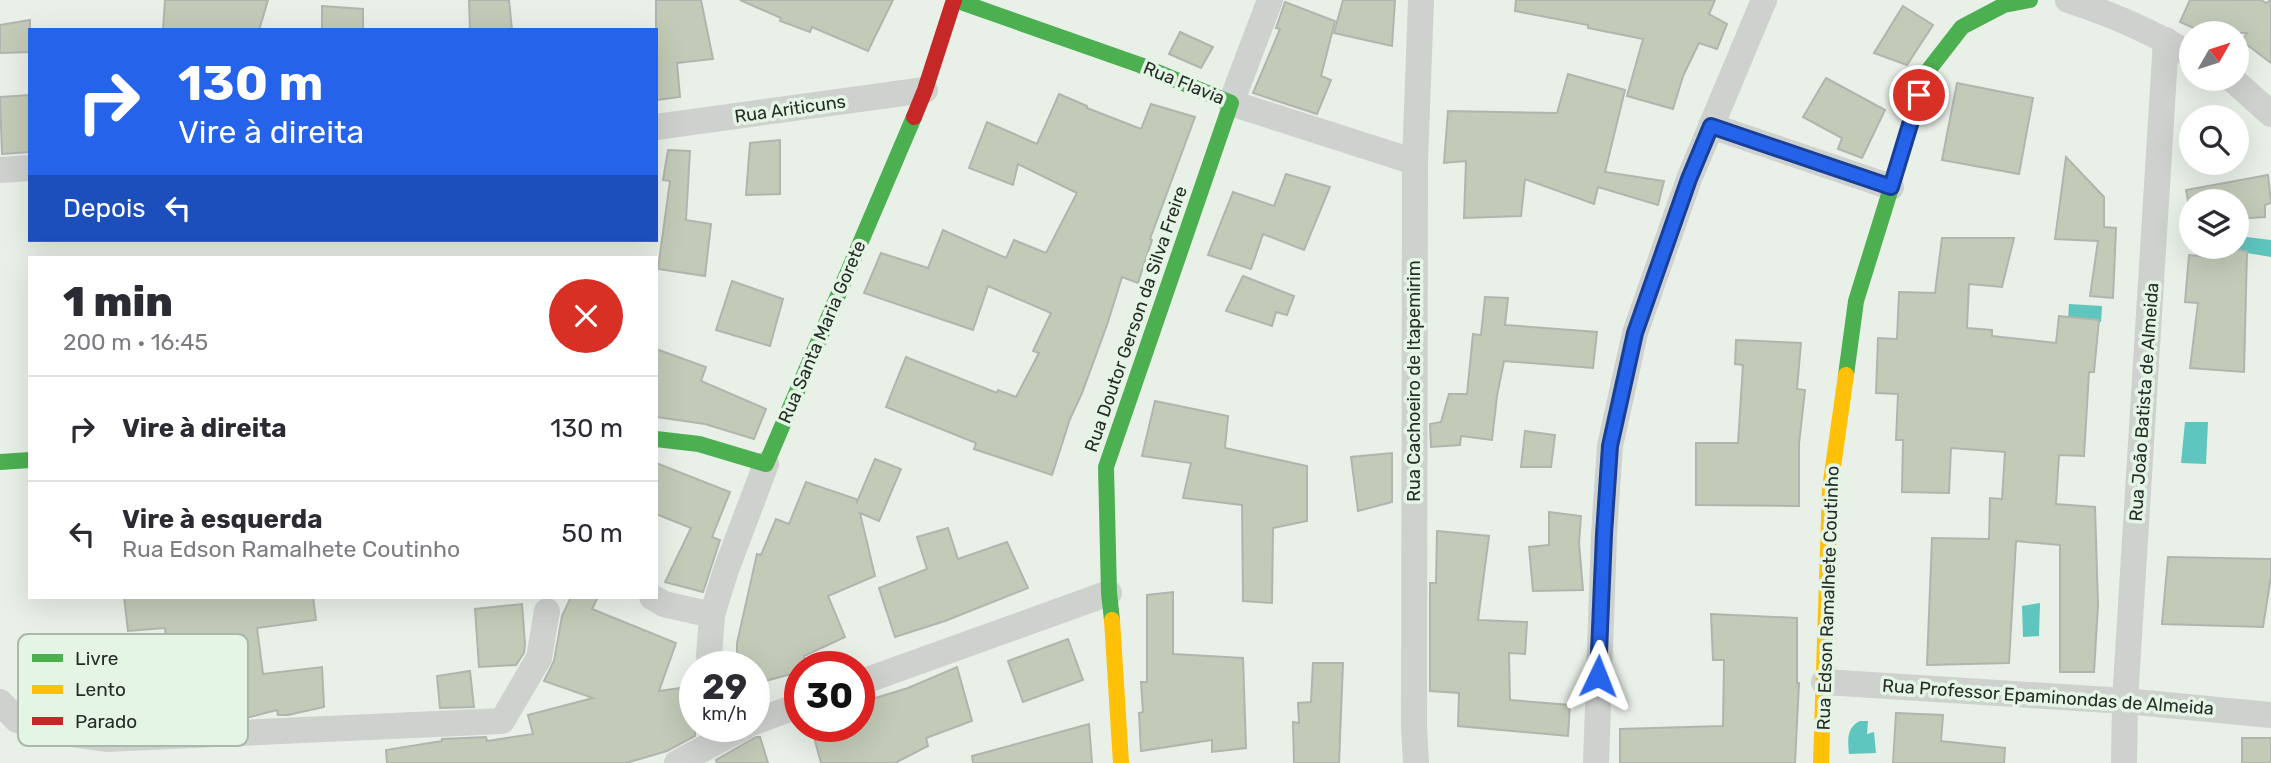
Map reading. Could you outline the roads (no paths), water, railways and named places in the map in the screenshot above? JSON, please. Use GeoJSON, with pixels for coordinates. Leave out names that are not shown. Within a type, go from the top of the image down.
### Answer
{"type":"FeatureCollection","features":[{"type":"Feature","properties":{"kind":"street","name":"Rua Santa Maria Gorete"},"geometry":{"type":"LineString","coordinates":[[709,651],[712,615],[726,570],[766,464],[925,90],[954,0]]}},
{"type":"Feature","properties":{"kind":"street","name":"Rua Flavia"},"geometry":{"type":"LineString","coordinates":[[954,0],[1140,65],[1231,103],[1415,162]]}},
{"type":"Feature","properties":{"kind":"street"},"geometry":{"type":"LineString","coordinates":[[1231,103],[1270,0]]}},
{"type":"Feature","properties":{"kind":"street","name":"Rua Cachoeiro de Itapemirim"},"geometry":{"type":"LineString","coordinates":[[1416,763],[1415,162],[1420,0]]}},
{"type":"Feature","properties":{"kind":"street"},"geometry":{"type":"LineString","coordinates":[[1596,763],[1604,534],[1610,446],[1635,333],[1689,179],[1765,0]]}},
{"type":"Feature","properties":{"kind":"street","name":"Rua Edson Ramalhete Coutinho"},"geometry":{"type":"LineString","coordinates":[[1821,763],[1832,474],[1856,300],[1927,72],[1962,27],[2004,5],[2030,0]]}},
{"type":"Feature","properties":{"kind":"street"},"geometry":{"type":"LineString","coordinates":[[2068,0],[2106,13],[2179,48]]}},
{"type":"Feature","properties":{"kind":"street","name":"Rua João Batista de Almeida"},"geometry":{"type":"LineString","coordinates":[[2124,763],[2125,701],[2166,40]]}},
{"type":"Feature","properties":{"kind":"street","name":"Rua Ariticuns"},"geometry":{"type":"LineString","coordinates":[[658,128],[925,90]]}},
{"type":"Feature","properties":{"kind":"street"},"geometry":{"type":"LineString","coordinates":[[2245,91],[2271,114]]}},
{"type":"Feature","properties":{"kind":"street","name":"Rua Doutor Gerson da Silva Freire"},"geometry":{"type":"LineString","coordinates":[[1121,763],[1109,593],[1106,467],[1231,103]]}},
{"type":"Feature","properties":{"kind":"street"},"geometry":{"type":"LineString","coordinates":[[1711,126],[1891,187]]}},
{"type":"Feature","properties":{"kind":"street"},"geometry":{"type":"LineString","coordinates":[[0,170],[28,168]]}},
{"type":"Feature","properties":{"kind":"street"},"geometry":{"type":"LineString","coordinates":[[658,439],[699,444],[766,464]]}},
{"type":"Feature","properties":{"kind":"street"},"geometry":{"type":"LineString","coordinates":[[0,462],[28,460]]}},
{"type":"Feature","properties":{"kind":"street"},"geometry":{"type":"LineString","coordinates":[[875,677],[1109,593]]}},
{"type":"Feature","properties":{"kind":"street"},"geometry":{"type":"LineString","coordinates":[[655,599],[664,604],[712,615]]}},
{"type":"Feature","properties":{"kind":"street"},"geometry":{"type":"LineString","coordinates":[[248,733],[502,721],[539,658],[547,611]]}},
{"type":"Feature","properties":{"kind":"street","name":"Rua Professor Epaminondas de Almeida"},"geometry":{"type":"LineString","coordinates":[[1824,682],[2125,701],[2271,715]]}},
{"type":"Feature","properties":{"kind":"street"},"geometry":{"type":"LineString","coordinates":[[0,702],[18,720]]}},
{"type":"Feature","properties":{"kind":"street"},"geometry":{"type":"LineString","coordinates":[[677,763],[715,742]]}},
{"type":"Feature","properties":{"kind":"water"},"geometry":{"type":"Polygon","coordinates":[[[2249,237],[2271,240],[2271,257],[2249,253],[2249,237]]]}},
{"type":"Feature","properties":{"kind":"water"},"geometry":{"type":"Polygon","coordinates":[[[2069,304],[2102,306],[2101,322],[2068,320],[2069,304]]]}},
{"type":"Feature","properties":{"kind":"water"},"geometry":{"type":"Polygon","coordinates":[[[2185,422],[2208,422],[2206,464],[2181,463],[2185,422]]]}},
{"type":"Feature","properties":{"kind":"water"},"geometry":{"type":"Polygon","coordinates":[[[2040,603],[2039,636],[2023,637],[2022,606],[2040,603]]]}},
{"type":"Feature","properties":{"kind":"water"},"geometry":{"type":"Polygon","coordinates":[[[1860,721],[1868,721],[1867,734],[1874,732],[1876,753],[1849,754],[1850,731],[1860,721]]]}}]}
